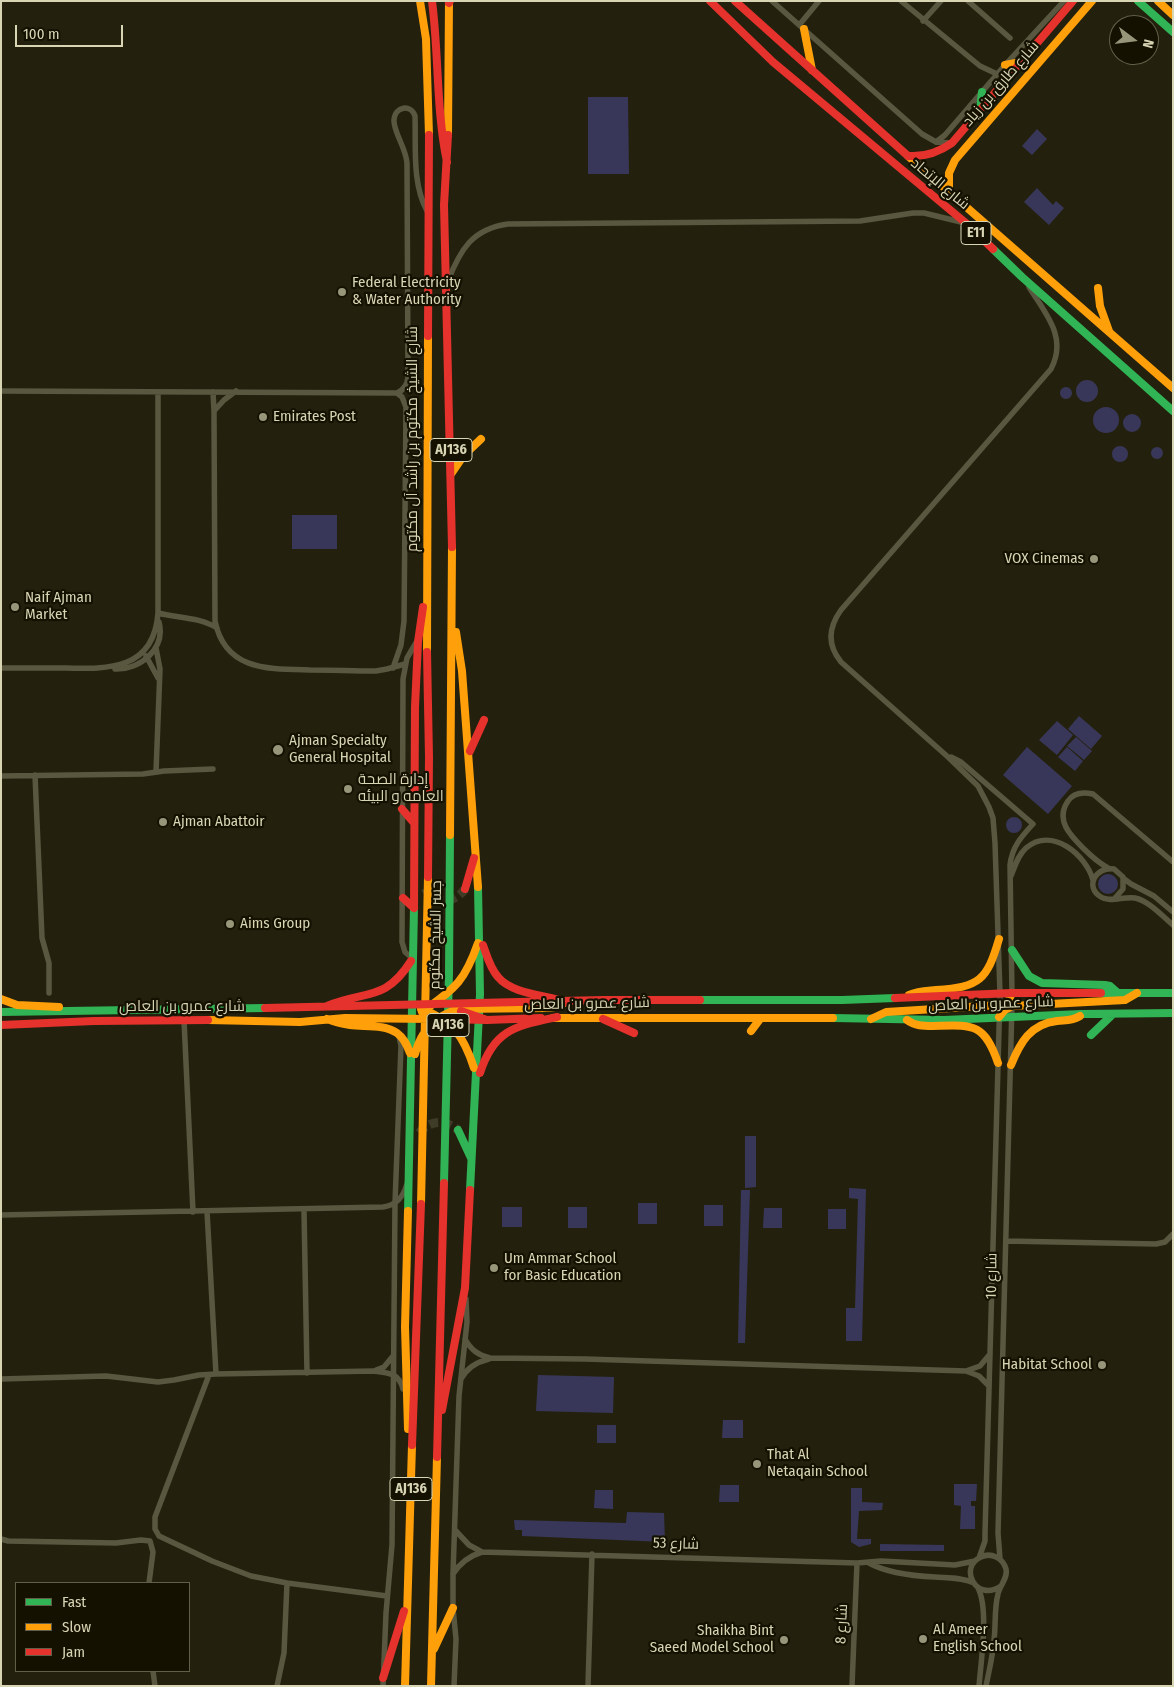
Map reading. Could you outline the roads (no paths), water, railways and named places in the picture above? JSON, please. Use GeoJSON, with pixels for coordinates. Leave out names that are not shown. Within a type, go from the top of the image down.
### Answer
{"type":"FeatureCollection","features":[{"type":"Feature","properties":{"kind":"main road","name":"شارع الشيخ مكتوم بن راشد آل مكتوم"},"geometry":{"type":"LineString","coordinates":[[420,1],[426,39],[428,85],[426,592],[429,758]]}},
{"type":"Feature","properties":{"kind":"main road"},"geometry":{"type":"LineString","coordinates":[[432,1],[437,47],[441,131],[446,162]]}},
{"type":"Feature","properties":{"kind":"main road","name":"شارع الإتحاد"},"geometry":{"type":"LineString","coordinates":[[710,1],[774,62],[967,224],[1022,277],[1173,411]]}},
{"type":"Feature","properties":{"kind":"main road","name":"شارع الإتحاد"},"geometry":{"type":"LineString","coordinates":[[735,1],[788,50],[1173,388]]}},
{"type":"Feature","properties":{"kind":"main road"},"geometry":{"type":"LineString","coordinates":[[1073,1],[1080,5],[1081,12]]}},
{"type":"Feature","properties":{"kind":"main road","name":"شارع طارق بن زياد"},"geometry":{"type":"LineString","coordinates":[[910,156],[936,153],[952,143],[1073,1]]}},
{"type":"Feature","properties":{"kind":"main road","name":"شارع طارق بن زياد"},"geometry":{"type":"LineString","coordinates":[[949,192],[948,180],[951,166],[970,140],[1092,1]]}},
{"type":"Feature","properties":{"kind":"main road"},"geometry":{"type":"LineString","coordinates":[[1138,1],[1173,32]]}},
{"type":"Feature","properties":{"kind":"main road"},"geometry":{"type":"LineString","coordinates":[[1158,1],[1173,15]]}},
{"type":"Feature","properties":{"kind":"main road","name":"AJ136"},"geometry":{"type":"LineString","coordinates":[[450,2],[449,100],[444,205],[453,618]]}},
{"type":"Feature","properties":{"kind":"main road"},"geometry":{"type":"LineString","coordinates":[[802,27],[812,70]]}},
{"type":"Feature","properties":{"kind":"main road"},"geometry":{"type":"LineString","coordinates":[[1005,65],[1021,62]]}},
{"type":"Feature","properties":{"kind":"main road"},"geometry":{"type":"LineString","coordinates":[[980,110],[982,92]]}},
{"type":"Feature","properties":{"kind":"main road"},"geometry":{"type":"LineString","coordinates":[[961,132],[962,138],[966,141],[970,140]]}},
{"type":"Feature","properties":{"kind":"main road"},"geometry":{"type":"LineString","coordinates":[[1098,288],[1100,306],[1109,332]]}},
{"type":"Feature","properties":{"kind":"main road"},"geometry":{"type":"LineString","coordinates":[[451,474],[464,455],[481,439]]}},
{"type":"Feature","properties":{"kind":"main road"},"geometry":{"type":"LineString","coordinates":[[411,1475],[406,1401],[406,1292],[413,1066],[414,729],[418,639],[426,592]]}},
{"type":"Feature","properties":{"kind":"main road"},"geometry":{"type":"LineString","coordinates":[[438,1435],[465,1288],[476,1076],[482,1019],[479,1006],[480,936],[476,843],[460,657],[453,618]]}},
{"type":"Feature","properties":{"kind":"main road","name":"جسر الشيخ مكتوم"},"geometry":{"type":"LineString","coordinates":[[438,1435],[449,973],[453,618]]}},
{"type":"Feature","properties":{"kind":"main road"},"geometry":{"type":"LineString","coordinates":[[469,754],[484,720]]}},
{"type":"Feature","properties":{"kind":"main road","name":"جسر الشيخ مكتوم"},"geometry":{"type":"LineString","coordinates":[[411,1475],[419,1293],[427,971],[429,758]]}},
{"type":"Feature","properties":{"kind":"main road"},"geometry":{"type":"LineString","coordinates":[[402,809],[414,823]]}},
{"type":"Feature","properties":{"kind":"main road"},"geometry":{"type":"LineString","coordinates":[[465,889],[476,843]]}},
{"type":"Feature","properties":{"kind":"main road"},"geometry":{"type":"LineString","coordinates":[[414,857],[425,888]]}},
{"type":"Feature","properties":{"kind":"main road"},"geometry":{"type":"LineString","coordinates":[[403,898],[414,908]]}},
{"type":"Feature","properties":{"kind":"main road"},"geometry":{"type":"LineString","coordinates":[[480,936],[492,968],[506,985],[519,992],[566,1002]]}},
{"type":"Feature","properties":{"kind":"main road"},"geometry":{"type":"LineString","coordinates":[[412,1019],[440,1003],[466,975],[480,936]]}},
{"type":"Feature","properties":{"kind":"main road"},"geometry":{"type":"LineString","coordinates":[[906,997],[920,991],[959,988],[978,982],[988,973],[999,939]]}},
{"type":"Feature","properties":{"kind":"main road"},"geometry":{"type":"LineString","coordinates":[[1012,950],[1029,976],[1042,983],[1105,984],[1118,993]]}},
{"type":"Feature","properties":{"kind":"main road"},"geometry":{"type":"LineString","coordinates":[[413,959],[415,970],[422,984],[440,1003],[482,1019]]}},
{"type":"Feature","properties":{"kind":"main road"},"geometry":{"type":"LineString","coordinates":[[327,1006],[342,1000],[371,995],[388,987],[402,975],[413,959]]}},
{"type":"Feature","properties":{"kind":"main road"},"geometry":{"type":"LineString","coordinates":[[871,1018],[886,1012],[1000,1005],[1008,1002],[1012,993]]}},
{"type":"Feature","properties":{"kind":"main road","name":"شارع عمرو بن العاص"},"geometry":{"type":"LineString","coordinates":[[566,1002],[786,1001],[1012,993],[1173,994]]}},
{"type":"Feature","properties":{"kind":"main road"},"geometry":{"type":"LineString","coordinates":[[999,1017],[1012,1006],[1125,1000],[1138,993]]}},
{"type":"Feature","properties":{"kind":"main road"},"geometry":{"type":"LineString","coordinates":[[1,999],[17,1005],[49,1006],[68,1010]]}},
{"type":"Feature","properties":{"kind":"main road"},"geometry":{"type":"LineString","coordinates":[[413,1066],[419,1040],[426,1028],[458,1009],[479,1006],[546,1008],[560,1006],[566,1002]]}},
{"type":"Feature","properties":{"kind":"main road","name":"شارع عمرو بن العاص"},"geometry":{"type":"LineString","coordinates":[[1,1012],[412,1006],[440,1003],[479,1006]]}},
{"type":"Feature","properties":{"kind":"main road"},"geometry":{"type":"LineString","coordinates":[[412,1006],[440,1018],[461,1037],[469,1052],[476,1076]]}},
{"type":"Feature","properties":{"kind":"main road","name":"شارع عمرو بن العاص"},"geometry":{"type":"LineString","coordinates":[[3,1026],[184,1020],[300,1022],[361,1018],[482,1019],[599,1017],[871,1018],[907,1020],[1173,1013]]}},
{"type":"Feature","properties":{"kind":"main road"},"geometry":{"type":"LineString","coordinates":[[1011,1065],[1022,1040],[1034,1028],[1049,1022],[1074,1020],[1082,1014]]}},
{"type":"Feature","properties":{"kind":"main road"},"geometry":{"type":"LineString","coordinates":[[1091,1035],[1113,1014]]}},
{"type":"Feature","properties":{"kind":"main road"},"geometry":{"type":"LineString","coordinates":[[476,1088],[487,1053],[498,1038],[518,1026],[557,1017]]}},
{"type":"Feature","properties":{"kind":"main road"},"geometry":{"type":"LineString","coordinates":[[599,1017],[634,1033]]}},
{"type":"Feature","properties":{"kind":"main road"},"geometry":{"type":"LineString","coordinates":[[751,1031],[760,1018]]}},
{"type":"Feature","properties":{"kind":"main road"},"geometry":{"type":"LineString","coordinates":[[327,1019],[342,1025],[387,1028],[397,1032],[407,1044],[413,1066]]}},
{"type":"Feature","properties":{"kind":"main road"},"geometry":{"type":"LineString","coordinates":[[907,1020],[918,1026],[968,1026],[982,1031],[991,1042],[998,1063]]}},
{"type":"Feature","properties":{"kind":"main road"},"geometry":{"type":"LineString","coordinates":[[419,1040],[429,1031],[436,1028],[450,1029],[461,1037]]}},
{"type":"Feature","properties":{"kind":"main road"},"geometry":{"type":"LineString","coordinates":[[458,1130],[472,1161]]}},
{"type":"Feature","properties":{"kind":"main road"},"geometry":{"type":"LineString","coordinates":[[410,1150],[419,1134]]}},
{"type":"Feature","properties":{"kind":"main road","name":"AJ136"},"geometry":{"type":"LineString","coordinates":[[431,1686],[438,1435]]}},
{"type":"Feature","properties":{"kind":"main road","name":"AJ136"},"geometry":{"type":"LineString","coordinates":[[405,1686],[411,1475]]}},
{"type":"Feature","properties":{"kind":"main road"},"geometry":{"type":"LineString","coordinates":[[383,1682],[408,1602]]}},
{"type":"Feature","properties":{"kind":"main road"},"geometry":{"type":"LineString","coordinates":[[432,1654],[452,1608]]}},
{"type":"Feature","properties":{"kind":"street"},"geometry":{"type":"LineString","coordinates":[[772,1],[922,134],[936,142],[952,143]]}},
{"type":"Feature","properties":{"kind":"street"},"geometry":{"type":"LineString","coordinates":[[802,27],[819,1]]}},
{"type":"Feature","properties":{"kind":"street"},"geometry":{"type":"LineString","coordinates":[[901,1],[980,66],[997,74]]}},
{"type":"Feature","properties":{"kind":"street"},"geometry":{"type":"LineString","coordinates":[[923,21],[941,1]]}},
{"type":"Feature","properties":{"kind":"street"},"geometry":{"type":"LineString","coordinates":[[968,1],[1010,38]]}},
{"type":"Feature","properties":{"kind":"street"},"geometry":{"type":"LineString","coordinates":[[936,142],[1064,1]]}},
{"type":"Feature","properties":{"kind":"street"},"geometry":{"type":"LineString","coordinates":[[980,66],[989,83]]}},
{"type":"Feature","properties":{"kind":"street"},"geometry":{"type":"LineString","coordinates":[[1,391],[397,393],[406,386],[408,378],[407,163],[405,150],[394,121],[396,113],[402,108],[409,108],[416,116],[418,184],[420,196],[427,211]]}},
{"type":"Feature","properties":{"kind":"street"},"geometry":{"type":"LineString","coordinates":[[447,283],[458,257],[472,239],[490,228],[508,224],[860,221],[913,213],[930,214],[967,224]]}},
{"type":"Feature","properties":{"kind":"street"},"geometry":{"type":"LineString","coordinates":[[948,757],[841,662],[834,654],[830,636],[832,627],[841,610],[1052,368],[1058,351],[1056,332],[1022,277]]}},
{"type":"Feature","properties":{"kind":"street"},"geometry":{"type":"LineString","coordinates":[[214,412],[224,400],[236,391]]}},
{"type":"Feature","properties":{"kind":"street"},"geometry":{"type":"LineString","coordinates":[[156,772],[160,663],[156,648],[160,631],[158,615],[158,392]]}},
{"type":"Feature","properties":{"kind":"street"},"geometry":{"type":"LineString","coordinates":[[213,392],[215,620],[226,646],[235,656],[247,663],[275,670],[376,671],[405,664]]}},
{"type":"Feature","properties":{"kind":"street"},"geometry":{"type":"LineString","coordinates":[[393,668],[403,633],[404,602],[406,407],[404,400],[397,393]]}},
{"type":"Feature","properties":{"kind":"street"},"geometry":{"type":"LineString","coordinates":[[158,615],[203,621],[217,628]]}},
{"type":"Feature","properties":{"kind":"street"},"geometry":{"type":"LineString","coordinates":[[105,668],[126,663],[141,653],[152,638],[158,615]]}},
{"type":"Feature","properties":{"kind":"street"},"geometry":{"type":"LineString","coordinates":[[413,959],[405,952],[403,946],[403,679],[405,664],[418,639]]}},
{"type":"Feature","properties":{"kind":"street"},"geometry":{"type":"LineString","coordinates":[[1,668],[124,669],[139,664],[156,648]]}},
{"type":"Feature","properties":{"kind":"street"},"geometry":{"type":"LineString","coordinates":[[141,653],[148,657],[159,680]]}},
{"type":"Feature","properties":{"kind":"street","name":"شارع 10"},"geometry":{"type":"LineString","coordinates":[[948,757],[961,762],[1033,824],[1017,842],[1010,865],[1012,1018],[998,1533],[1000,1560]]}},
{"type":"Feature","properties":{"kind":"street","name":"شارع 10"},"geometry":{"type":"LineString","coordinates":[[948,757],[978,786],[985,796],[993,818],[999,939],[1000,1005],[985,1532],[982,1550],[977,1559]]}},
{"type":"Feature","properties":{"kind":"street"},"geometry":{"type":"LineString","coordinates":[[1,776],[143,774],[213,769]]}},
{"type":"Feature","properties":{"kind":"street"},"geometry":{"type":"LineString","coordinates":[[35,775],[42,942],[48,960],[49,993]]}},
{"type":"Feature","properties":{"kind":"street"},"geometry":{"type":"LineString","coordinates":[[1173,862],[1093,794],[1085,792],[1070,798],[1063,815],[1064,825],[1069,834],[1097,861],[1108,868],[1114,869],[1131,884],[1154,896],[1173,912]]}},
{"type":"Feature","properties":{"kind":"street"},"geometry":{"type":"LineString","coordinates":[[1010,878],[1025,849],[1032,844],[1048,840],[1056,841],[1071,849],[1088,868],[1093,880],[1093,886],[1099,896],[1109,899],[1135,898],[1141,900],[1173,925]]}},
{"type":"Feature","properties":{"kind":"street"},"geometry":{"type":"LineString","coordinates":[[1093,880],[1099,872],[1108,868]]}},
{"type":"Feature","properties":{"kind":"street"},"geometry":{"type":"LineString","coordinates":[[1115,898],[1123,889],[1123,877]]}},
{"type":"Feature","properties":{"kind":"street"},"geometry":{"type":"LineString","coordinates":[[184,1020],[193,1212]]}},
{"type":"Feature","properties":{"kind":"street"},"geometry":{"type":"LineString","coordinates":[[383,1682],[387,1596],[392,1551],[392,1373],[395,1203],[401,1046],[397,1032]]}},
{"type":"Feature","properties":{"kind":"street"},"geometry":{"type":"LineString","coordinates":[[1,1215],[383,1207],[395,1203],[402,1195],[409,1178]]}},
{"type":"Feature","properties":{"kind":"street"},"geometry":{"type":"LineString","coordinates":[[383,1207],[395,1217]]}},
{"type":"Feature","properties":{"kind":"street"},"geometry":{"type":"LineString","coordinates":[[304,1210],[307,1373]]}},
{"type":"Feature","properties":{"kind":"street"},"geometry":{"type":"LineString","coordinates":[[207,1211],[216,1374]]}},
{"type":"Feature","properties":{"kind":"street"},"geometry":{"type":"LineString","coordinates":[[1006,1241],[1156,1244],[1165,1242],[1173,1234]]}},
{"type":"Feature","properties":{"kind":"street"},"geometry":{"type":"LineString","coordinates":[[454,1686],[456,1639],[452,1608],[454,1530],[460,1381],[467,1313],[465,1288]]}},
{"type":"Feature","properties":{"kind":"street"},"geometry":{"type":"LineString","coordinates":[[465,1339],[472,1350],[490,1358]]}},
{"type":"Feature","properties":{"kind":"street"},"geometry":{"type":"LineString","coordinates":[[374,1371],[388,1364],[393,1354]]}},
{"type":"Feature","properties":{"kind":"street"},"geometry":{"type":"LineString","coordinates":[[966,1372],[980,1366],[990,1354]]}},
{"type":"Feature","properties":{"kind":"street"},"geometry":{"type":"LineString","coordinates":[[460,1381],[469,1368],[482,1360],[490,1358],[585,1359],[966,1372],[979,1376],[989,1386]]}},
{"type":"Feature","properties":{"kind":"street"},"geometry":{"type":"LineString","coordinates":[[1,1379],[106,1376],[158,1382],[216,1374],[374,1371],[392,1373],[401,1380],[406,1401]]}},
{"type":"Feature","properties":{"kind":"street"},"geometry":{"type":"LineString","coordinates":[[208,1375],[155,1517],[154,1525],[157,1534],[165,1541],[251,1576],[287,1583],[387,1596]]}},
{"type":"Feature","properties":{"kind":"street"},"geometry":{"type":"LineString","coordinates":[[454,1530],[469,1546],[482,1552]]}},
{"type":"Feature","properties":{"kind":"street"},"geometry":{"type":"LineString","coordinates":[[150,1541],[157,1534]]}},
{"type":"Feature","properties":{"kind":"street"},"geometry":{"type":"LineString","coordinates":[[1,1545],[4,1540],[116,1543],[141,1540],[150,1541]]}},
{"type":"Feature","properties":{"kind":"street"},"geometry":{"type":"LineString","coordinates":[[149,1582],[153,1552],[150,1541]]}},
{"type":"Feature","properties":{"kind":"street"},"geometry":{"type":"LineString","coordinates":[[453,1574],[462,1562],[482,1552]]}},
{"type":"Feature","properties":{"kind":"street","name":"شارع 53"},"geometry":{"type":"LineString","coordinates":[[482,1552],[857,1563],[877,1561],[954,1565],[977,1559]]}},
{"type":"Feature","properties":{"kind":"street"},"geometry":{"type":"LineString","coordinates":[[588,1686],[592,1554]]}},
{"type":"Feature","properties":{"kind":"street"},"geometry":{"type":"LineString","coordinates":[[979,1686],[983,1599],[971,1572],[977,1559],[990,1555],[1004,1564],[1006,1575],[997,1599],[994,1638],[986,1686]]}},
{"type":"Feature","properties":{"kind":"street","name":"شارع 8"},"geometry":{"type":"LineString","coordinates":[[852,1686],[857,1563]]}},
{"type":"Feature","properties":{"kind":"street","name":"شارع 53"},"geometry":{"type":"LineString","coordinates":[[869,1563],[898,1572],[928,1577],[962,1579],[976,1586]]}},
{"type":"Feature","properties":{"kind":"street"},"geometry":{"type":"LineString","coordinates":[[277,1686],[284,1653],[287,1583]]}},
{"type":"Feature","properties":{"kind":"street"},"geometry":{"type":"LineString","coordinates":[[976,1586],[990,1591],[1001,1586]]}},
{"type":"Feature","properties":{"kind":"street"},"geometry":{"type":"LineString","coordinates":[[981,1659],[986,1662],[991,1660]]}},
{"type":"Feature","properties":{"kind":"street"},"geometry":{"type":"LineString","coordinates":[[153,1672],[156,1686]]}},
{"type":"Feature","properties":{"kind":"tunnel"},"geometry":{"type":"LineString","coordinates":[[425,888],[429,894],[440,900],[456,898],[465,889]]}},
{"type":"Feature","properties":{"kind":"tunnel"},"geometry":{"type":"LineString","coordinates":[[419,1133],[433,1123],[438,1122],[448,1124],[458,1130]]}},
{"type":"Feature","properties":{"kind":"place","name":"Federal Electricity & Water Authority"},"geometry":{"type":"Point","coordinates":[342,292]}},
{"type":"Feature","properties":{"kind":"place","name":"Emirates Post"},"geometry":{"type":"Point","coordinates":[263,417]}},
{"type":"Feature","properties":{"kind":"place","name":"VOX Cinemas"},"geometry":{"type":"Point","coordinates":[1094,559]}},
{"type":"Feature","properties":{"kind":"place","name":"Naif Ajman Market"},"geometry":{"type":"Point","coordinates":[15,607]}},
{"type":"Feature","properties":{"kind":"place","name":"Ajman Specialty General Hospital"},"geometry":{"type":"Point","coordinates":[278,750]}},
{"type":"Feature","properties":{"kind":"place","name":"إدارة الصحة العامه و البيئه"},"geometry":{"type":"Point","coordinates":[348,789]}},
{"type":"Feature","properties":{"kind":"place","name":"Ajman Abattoir"},"geometry":{"type":"Point","coordinates":[163,822]}},
{"type":"Feature","properties":{"kind":"place","name":"Aims Group"},"geometry":{"type":"Point","coordinates":[230,924]}},
{"type":"Feature","properties":{"kind":"place","name":"Um Ammar School for Basic Education"},"geometry":{"type":"Point","coordinates":[494,1268]}},
{"type":"Feature","properties":{"kind":"place","name":"Habitat School"},"geometry":{"type":"Point","coordinates":[1102,1365]}},
{"type":"Feature","properties":{"kind":"place","name":"That Al Netaqain School"},"geometry":{"type":"Point","coordinates":[757,1464]}},
{"type":"Feature","properties":{"kind":"place","name":"Al Ameer English School"},"geometry":{"type":"Point","coordinates":[923,1639]}},
{"type":"Feature","properties":{"kind":"place","name":"Shaikha Bint Saeed Model School"},"geometry":{"type":"Point","coordinates":[784,1640]}}]}
